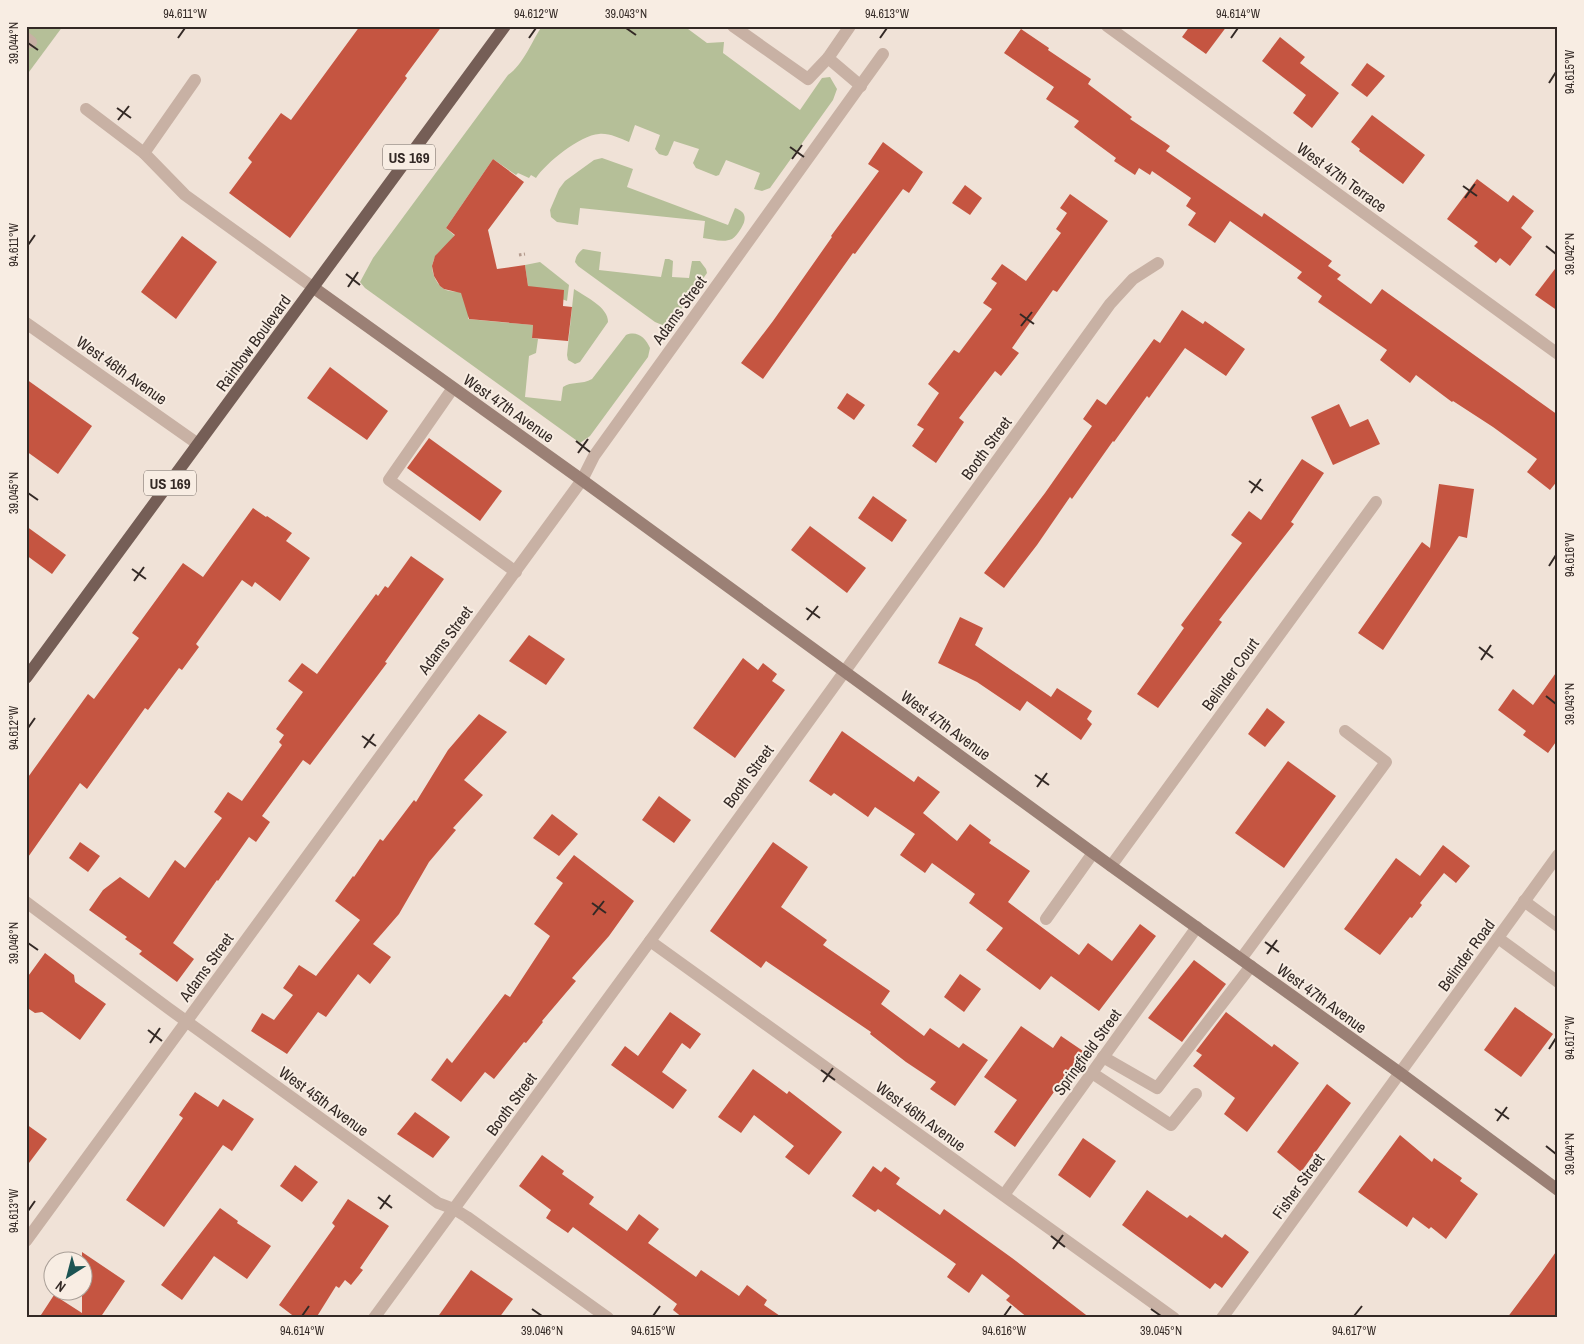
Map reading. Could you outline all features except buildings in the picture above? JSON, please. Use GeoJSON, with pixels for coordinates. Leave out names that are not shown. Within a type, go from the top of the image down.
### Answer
{"type":"FeatureCollection","features":[{"type":"Feature","properties":{"kind":"main road","name":"Rainbow Boulevard"},"geometry":{"type":"LineString","coordinates":[[26,678],[505,26]]}},
{"type":"Feature","properties":{"kind":"street"},"geometry":{"type":"LineString","coordinates":[[733,26],[808,79],[828,58],[850,26]]}},
{"type":"Feature","properties":{"kind":"street","name":"West 47th Terrace"},"geometry":{"type":"LineString","coordinates":[[1107,26],[1558,354]]}},
{"type":"Feature","properties":{"kind":"street","name":"Adams Street"},"geometry":{"type":"LineString","coordinates":[[26,1241],[516,572],[582,480],[594,456],[883,54]]}},
{"type":"Feature","properties":{"kind":"street"},"geometry":{"type":"LineString","coordinates":[[828,58],[861,86]]}},
{"type":"Feature","properties":{"kind":"street"},"geometry":{"type":"LineString","coordinates":[[144,153],[195,80]]}},
{"type":"Feature","properties":{"kind":"street"},"geometry":{"type":"LineString","coordinates":[[86,109],[144,153],[185,195],[314,288]]}},
{"type":"Feature","properties":{"kind":"street","name":"Booth Street"},"geometry":{"type":"LineString","coordinates":[[374,1318],[650,941],[1110,304],[1133,279],[1158,263]]}},
{"type":"Feature","properties":{"kind":"street","name":"West 47th Avenue"},"geometry":{"type":"LineString","coordinates":[[314,288],[582,480],[1093,853],[1556,1185]]}},
{"type":"Feature","properties":{"kind":"street","name":"West 46th Avenue"},"geometry":{"type":"LineString","coordinates":[[26,323],[198,444]]}},
{"type":"Feature","properties":{"kind":"street"},"geometry":{"type":"LineString","coordinates":[[453,388],[389,480],[516,572]]}},
{"type":"Feature","properties":{"kind":"street","name":"Belinder Court"},"geometry":{"type":"LineString","coordinates":[[1111,866],[1376,502]]}},
{"type":"Feature","properties":{"kind":"street"},"geometry":{"type":"LineString","coordinates":[[1103,1057],[1157,1088],[1386,762],[1345,731]]}},
{"type":"Feature","properties":{"kind":"street"},"geometry":{"type":"LineString","coordinates":[[1046,920],[1093,853]]}},
{"type":"Feature","properties":{"kind":"street","name":"Belinder Road"},"geometry":{"type":"LineString","coordinates":[[1400,1073],[1558,855]]}},
{"type":"Feature","properties":{"kind":"street"},"geometry":{"type":"LineString","coordinates":[[1524,901],[1558,926]]}},
{"type":"Feature","properties":{"kind":"street","name":"West 45th Avenue"},"geometry":{"type":"LineString","coordinates":[[26,902],[187,1022],[438,1204],[454,1209],[608,1318]]}},
{"type":"Feature","properties":{"kind":"street","name":"Springfield Street"},"geometry":{"type":"LineString","coordinates":[[1004,1196],[1197,928]]}},
{"type":"Feature","properties":{"kind":"street"},"geometry":{"type":"LineString","coordinates":[[1498,938],[1558,982]]}},
{"type":"Feature","properties":{"kind":"street","name":"West 46th Avenue"},"geometry":{"type":"LineString","coordinates":[[650,941],[1174,1318]]}},
{"type":"Feature","properties":{"kind":"street"},"geometry":{"type":"LineString","coordinates":[[1092,1073],[1171,1125],[1196,1094]]}},
{"type":"Feature","properties":{"kind":"street","name":"Fisher Street"},"geometry":{"type":"LineString","coordinates":[[1222,1318],[1400,1073]]}},
{"type":"Feature","properties":{"kind":"path"},"geometry":{"type":"LineString","coordinates":[[519,255],[525,254]]}},
{"type":"Feature","properties":{"kind":"green space"},"geometry":{"type":"Polygon","coordinates":[[[26,26],[63,26],[26,76],[26,26]]]}},
{"type":"Feature","properties":{"kind":"green space"},"geometry":{"type":"Polygon","coordinates":[[[542,26],[684,26],[707,43],[724,42],[723,53],[800,110],[822,78],[830,77],[837,89],[833,100],[770,188],[762,191],[754,189],[760,173],[726,160],[719,175],[716,176],[696,168],[693,163],[699,149],[674,141],[668,155],[659,154],[655,149],[660,135],[635,125],[629,142],[614,136],[599,134],[573,144],[555,158],[536,178],[531,175],[529,178],[518,173],[516,175],[493,159],[446,228],[455,236],[453,237],[454,243],[439,251],[432,265],[434,276],[442,288],[448,291],[462,292],[470,297],[468,319],[533,325],[532,338],[538,339],[536,353],[529,356],[525,397],[561,401],[563,387],[592,379],[626,335],[637,334],[641,336],[650,348],[648,357],[590,436],[580,443],[365,288],[360,282],[373,258],[508,75],[523,59],[542,26]]]}},
{"type":"Feature","properties":{"kind":"green space"},"geometry":{"type":"Polygon","coordinates":[[[602,158],[633,169],[627,187],[728,225],[735,208],[744,214],[745,220],[732,239],[721,241],[703,238],[705,221],[580,208],[578,225],[557,222],[551,217],[550,210],[559,189],[565,181],[594,160],[602,158]]]}},
{"type":"Feature","properties":{"kind":"green space"},"geometry":{"type":"Polygon","coordinates":[[[583,249],[601,252],[599,270],[661,277],[665,259],[669,259],[673,261],[672,277],[689,278],[692,261],[700,261],[707,273],[671,323],[664,325],[655,322],[578,266],[575,262],[576,258],[583,249]]]}},
{"type":"Feature","properties":{"kind":"green space"},"geometry":{"type":"Polygon","coordinates":[[[540,262],[569,285],[567,301],[528,286],[525,265],[540,262]]]}},
{"type":"Feature","properties":{"kind":"green space"},"geometry":{"type":"Polygon","coordinates":[[[574,289],[600,307],[608,322],[580,362],[575,364],[568,360],[567,355],[574,289]]]}}]}
